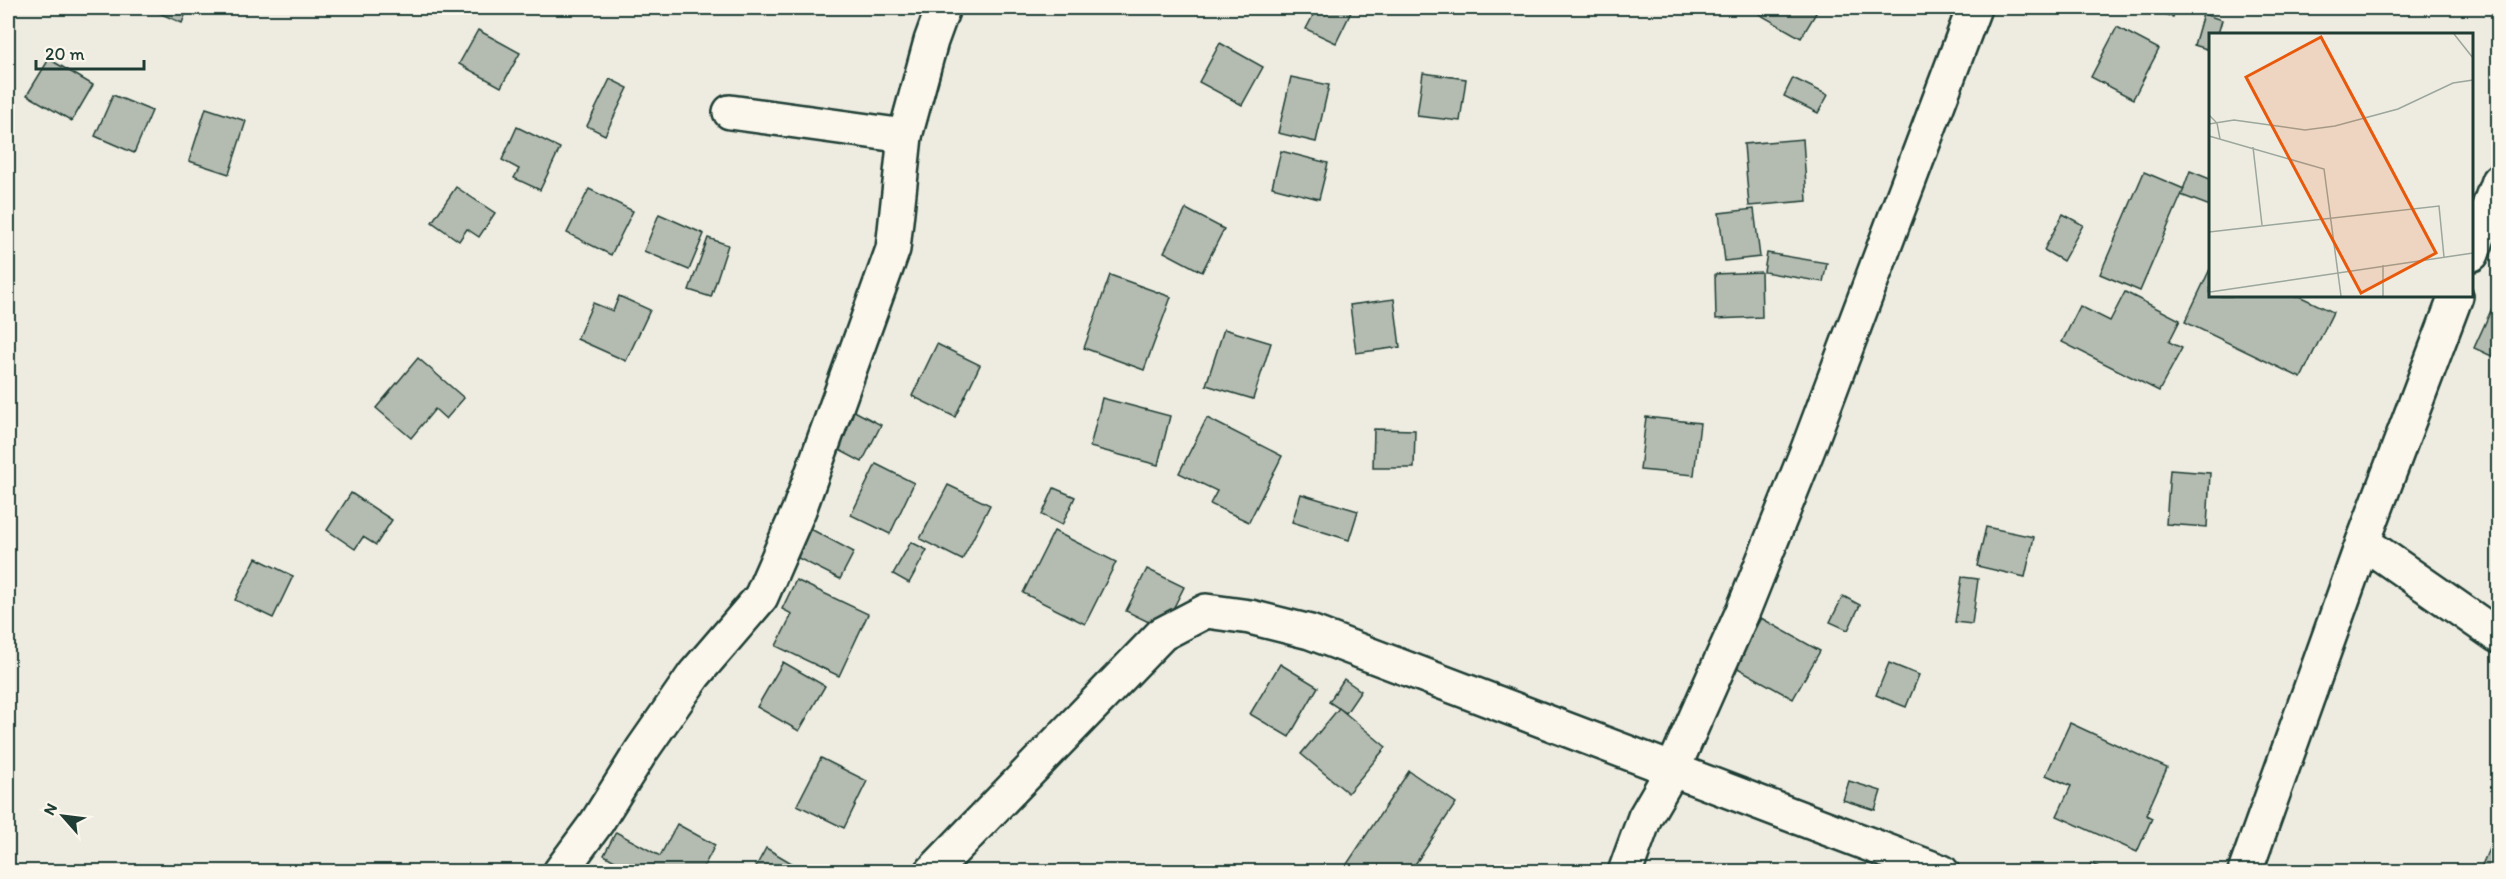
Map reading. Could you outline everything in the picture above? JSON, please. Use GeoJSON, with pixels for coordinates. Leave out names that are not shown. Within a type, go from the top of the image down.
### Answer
{"type":"FeatureCollection","features":[{"type":"Feature","properties":{"kind":"street"},"geometry":{"type":"LineString","coordinates":[[560,872],[597,822],[694,675],[761,597],[799,510],[893,249],[905,136],[931,41],[943,8]]}},
{"type":"Feature","properties":{"kind":"street"},"geometry":{"type":"LineString","coordinates":[[1625,872],[1645,817],[1673,769],[1743,611],[1808,449],[1974,8]]}},
{"type":"Feature","properties":{"kind":"street"},"geometry":{"type":"LineString","coordinates":[[729,112],[905,136]]}},
{"type":"Feature","properties":{"kind":"street"},"geometry":{"type":"LineString","coordinates":[[2473,251],[2499,181]]}},
{"type":"Feature","properties":{"kind":"street"},"geometry":{"type":"LineString","coordinates":[[2245,872],[2363,542],[2456,297]]}},
{"type":"Feature","properties":{"kind":"street"},"geometry":{"type":"LineString","coordinates":[[2363,542],[2499,636]]}},
{"type":"Feature","properties":{"kind":"street"},"geometry":{"type":"LineString","coordinates":[[932,872],[1162,634],[1206,611],[1250,617],[1310,632],[1942,872]]}},
{"type":"Feature","properties":{"kind":"building"},"geometry":{"type":"Polygon","coordinates":[[[153,8],[188,8],[182,23],[152,10],[153,8]]]}},
{"type":"Feature","properties":{"kind":"building"},"geometry":{"type":"Polygon","coordinates":[[[1317,8],[1353,8],[1336,43],[1306,29],[1317,8]]]}},
{"type":"Feature","properties":{"kind":"building"},"geometry":{"type":"Polygon","coordinates":[[[1763,8],[1819,8],[1801,38],[1759,14],[1763,8]]]}},
{"type":"Feature","properties":{"kind":"building"},"geometry":{"type":"Polygon","coordinates":[[[2147,8],[2176,8],[2173,17],[2147,8]]]}},
{"type":"Feature","properties":{"kind":"building"},"geometry":{"type":"Polygon","coordinates":[[[2203,14],[2222,20],[2218,33],[2209,33],[2209,50],[2194,45],[2203,14]]]}},
{"type":"Feature","properties":{"kind":"building"},"geometry":{"type":"Polygon","coordinates":[[[2117,27],[2159,49],[2133,99],[2091,77],[2117,27]]]}},
{"type":"Feature","properties":{"kind":"building"},"geometry":{"type":"Polygon","coordinates":[[[478,30],[520,53],[501,87],[459,64],[478,30]]]}},
{"type":"Feature","properties":{"kind":"building"},"geometry":{"type":"Polygon","coordinates":[[[1220,43],[1263,67],[1242,105],[1199,82],[1220,43]]]}},
{"type":"Feature","properties":{"kind":"building"},"geometry":{"type":"Polygon","coordinates":[[[49,59],[93,85],[72,121],[27,95],[49,59]]]}},
{"type":"Feature","properties":{"kind":"building"},"geometry":{"type":"Polygon","coordinates":[[[1423,73],[1466,79],[1460,121],[1417,116],[1423,73]]]}},
{"type":"Feature","properties":{"kind":"building"},"geometry":{"type":"Polygon","coordinates":[[[1291,77],[1329,85],[1316,142],[1278,133],[1291,77]]]}},
{"type":"Feature","properties":{"kind":"building"},"geometry":{"type":"Polygon","coordinates":[[[1793,78],[1828,95],[1818,113],[1784,96],[1793,78]]]}},
{"type":"Feature","properties":{"kind":"building"},"geometry":{"type":"Polygon","coordinates":[[[610,79],[628,88],[605,135],[587,126],[610,79]]]}},
{"type":"Feature","properties":{"kind":"building"},"geometry":{"type":"Polygon","coordinates":[[[113,95],[152,111],[134,153],[95,136],[113,95]]]}},
{"type":"Feature","properties":{"kind":"building"},"geometry":{"type":"Polygon","coordinates":[[[206,108],[246,121],[229,174],[189,161],[206,108]]]}},
{"type":"Feature","properties":{"kind":"building"},"geometry":{"type":"Polygon","coordinates":[[[517,127],[560,148],[540,190],[514,178],[519,169],[502,160],[517,127]]]}},
{"type":"Feature","properties":{"kind":"building"},"geometry":{"type":"Polygon","coordinates":[[[1803,139],[1807,201],[1749,206],[1744,144],[1803,139]]]}},
{"type":"Feature","properties":{"kind":"building"},"geometry":{"type":"Polygon","coordinates":[[[1281,151],[1328,163],[1319,199],[1272,187],[1281,151]]]}},
{"type":"Feature","properties":{"kind":"building"},"geometry":{"type":"Polygon","coordinates":[[[2190,171],[2209,179],[2209,206],[2181,195],[2190,171]]]}},
{"type":"Feature","properties":{"kind":"building"},"geometry":{"type":"Polygon","coordinates":[[[2144,172],[2184,189],[2140,291],[2100,274],[2144,172]]]}},
{"type":"Feature","properties":{"kind":"building"},"geometry":{"type":"Polygon","coordinates":[[[456,187],[495,213],[479,237],[467,229],[459,241],[432,222],[456,187]]]}},
{"type":"Feature","properties":{"kind":"building"},"geometry":{"type":"Polygon","coordinates":[[[589,189],[633,211],[611,255],[567,233],[589,189]]]}},
{"type":"Feature","properties":{"kind":"building"},"geometry":{"type":"Polygon","coordinates":[[[1186,209],[1224,229],[1202,272],[1164,252],[1186,209]]]}},
{"type":"Feature","properties":{"kind":"building"},"geometry":{"type":"Polygon","coordinates":[[[1754,209],[1760,257],[1725,261],[1719,213],[1754,209]]]}},
{"type":"Feature","properties":{"kind":"building"},"geometry":{"type":"Polygon","coordinates":[[[659,214],[704,234],[689,270],[644,251],[659,214]]]}},
{"type":"Feature","properties":{"kind":"building"},"geometry":{"type":"Polygon","coordinates":[[[2063,214],[2083,225],[2063,261],[2044,250],[2063,214]]]}},
{"type":"Feature","properties":{"kind":"building"},"geometry":{"type":"Polygon","coordinates":[[[708,238],[728,245],[711,297],[689,290],[708,238]]]}},
{"type":"Feature","properties":{"kind":"building"},"geometry":{"type":"Polygon","coordinates":[[[1767,253],[1827,263],[1823,282],[1764,272],[1767,253]]]}},
{"type":"Feature","properties":{"kind":"building"},"geometry":{"type":"Polygon","coordinates":[[[2209,271],[2209,297],[2301,297],[2333,312],[2301,378],[2185,322],[2209,271]]]}},
{"type":"Feature","properties":{"kind":"building"},"geometry":{"type":"Polygon","coordinates":[[[1761,272],[1762,317],[1716,319],[1715,274],[1761,272]]]}},
{"type":"Feature","properties":{"kind":"building"},"geometry":{"type":"Polygon","coordinates":[[[1110,275],[1171,297],[1144,370],[1084,348],[1110,275]]]}},
{"type":"Feature","properties":{"kind":"building"},"geometry":{"type":"Polygon","coordinates":[[[2125,292],[2180,320],[2169,342],[2182,348],[2159,391],[2062,342],[2080,306],[2110,321],[2125,292]]]}},
{"type":"Feature","properties":{"kind":"building"},"geometry":{"type":"Polygon","coordinates":[[[2498,295],[2498,359],[2474,348],[2498,295]]]}},
{"type":"Feature","properties":{"kind":"building"},"geometry":{"type":"Polygon","coordinates":[[[619,296],[650,310],[626,361],[577,339],[593,303],[613,311],[619,296]]]}},
{"type":"Feature","properties":{"kind":"building"},"geometry":{"type":"Polygon","coordinates":[[[1394,299],[1400,347],[1356,353],[1350,305],[1394,299]]]}},
{"type":"Feature","properties":{"kind":"building"},"geometry":{"type":"Polygon","coordinates":[[[1224,329],[1271,343],[1253,399],[1206,385],[1224,329]]]}},
{"type":"Feature","properties":{"kind":"building"},"geometry":{"type":"Polygon","coordinates":[[[937,344],[980,365],[955,417],[912,396],[937,344]]]}},
{"type":"Feature","properties":{"kind":"building"},"geometry":{"type":"Polygon","coordinates":[[[418,358],[464,398],[446,419],[435,409],[411,438],[376,408],[418,358]]]}},
{"type":"Feature","properties":{"kind":"building"},"geometry":{"type":"Polygon","coordinates":[[[1102,398],[1170,416],[1158,465],[1090,447],[1102,398]]]}},
{"type":"Feature","properties":{"kind":"building"},"geometry":{"type":"Polygon","coordinates":[[[841,404],[881,425],[862,462],[822,441],[841,404]]]}},
{"type":"Feature","properties":{"kind":"building"},"geometry":{"type":"Polygon","coordinates":[[[1646,417],[1700,423],[1694,475],[1640,470],[1646,417]]]}},
{"type":"Feature","properties":{"kind":"building"},"geometry":{"type":"Polygon","coordinates":[[[1207,418],[1282,456],[1249,522],[1210,504],[1217,491],[1179,473],[1207,418]]]}},
{"type":"Feature","properties":{"kind":"building"},"geometry":{"type":"Polygon","coordinates":[[[1374,429],[1415,430],[1414,468],[1373,468],[1374,429]]]}},
{"type":"Feature","properties":{"kind":"building"},"geometry":{"type":"Polygon","coordinates":[[[876,464],[914,483],[890,534],[851,515],[876,464]]]}},
{"type":"Feature","properties":{"kind":"building"},"geometry":{"type":"Polygon","coordinates":[[[2170,470],[2210,473],[2207,527],[2166,524],[2170,470]]]}},
{"type":"Feature","properties":{"kind":"building"},"geometry":{"type":"Polygon","coordinates":[[[948,485],[990,505],[962,560],[920,539],[948,485]]]}},
{"type":"Feature","properties":{"kind":"building"},"geometry":{"type":"Polygon","coordinates":[[[1054,488],[1075,497],[1062,525],[1042,515],[1054,488]]]}},
{"type":"Feature","properties":{"kind":"building"},"geometry":{"type":"Polygon","coordinates":[[[351,493],[392,520],[376,545],[363,537],[355,549],[327,530],[351,493]]]}},
{"type":"Feature","properties":{"kind":"building"},"geometry":{"type":"Polygon","coordinates":[[[1301,494],[1358,511],[1349,540],[1292,522],[1301,494]]]}},
{"type":"Feature","properties":{"kind":"building"},"geometry":{"type":"Polygon","coordinates":[[[807,527],[854,552],[840,579],[778,548],[807,527]]]}},
{"type":"Feature","properties":{"kind":"building"},"geometry":{"type":"Polygon","coordinates":[[[1986,527],[2034,537],[2025,577],[1977,566],[1986,527]]]}},
{"type":"Feature","properties":{"kind":"building"},"geometry":{"type":"Polygon","coordinates":[[[1054,531],[1116,562],[1085,624],[1023,593],[1054,531]]]}},
{"type":"Feature","properties":{"kind":"building"},"geometry":{"type":"Polygon","coordinates":[[[911,542],[927,550],[909,583],[893,574],[911,542]]]}},
{"type":"Feature","properties":{"kind":"building"},"geometry":{"type":"Polygon","coordinates":[[[256,558],[293,576],[273,618],[235,600],[256,558]]]}},
{"type":"Feature","properties":{"kind":"building"},"geometry":{"type":"Polygon","coordinates":[[[1147,569],[1184,587],[1163,629],[1126,611],[1147,569]]]}},
{"type":"Feature","properties":{"kind":"building"},"geometry":{"type":"Polygon","coordinates":[[[1962,577],[1978,579],[1972,624],[1955,622],[1962,577]]]}},
{"type":"Feature","properties":{"kind":"building"},"geometry":{"type":"Polygon","coordinates":[[[796,580],[868,614],[839,676],[776,646],[792,614],[782,609],[796,580]]]}},
{"type":"Feature","properties":{"kind":"building"},"geometry":{"type":"Polygon","coordinates":[[[1843,596],[1860,605],[1848,630],[1830,622],[1843,596]]]}},
{"type":"Feature","properties":{"kind":"building"},"geometry":{"type":"Polygon","coordinates":[[[1761,618],[1820,651],[1793,699],[1734,666],[1761,618]]]}},
{"type":"Feature","properties":{"kind":"building"},"geometry":{"type":"Polygon","coordinates":[[[783,662],[825,686],[799,731],[757,707],[783,662]]]}},
{"type":"Feature","properties":{"kind":"building"},"geometry":{"type":"Polygon","coordinates":[[[1889,663],[1919,675],[1906,707],[1876,695],[1889,663]]]}},
{"type":"Feature","properties":{"kind":"building"},"geometry":{"type":"Polygon","coordinates":[[[1280,664],[1318,687],[1289,737],[1250,714],[1280,664]]]}},
{"type":"Feature","properties":{"kind":"building"},"geometry":{"type":"Polygon","coordinates":[[[1344,679],[1361,691],[1346,713],[1329,702],[1344,679]]]}},
{"type":"Feature","properties":{"kind":"building"},"geometry":{"type":"Polygon","coordinates":[[[1339,708],[1386,747],[1348,793],[1301,754],[1339,708]]]}},
{"type":"Feature","properties":{"kind":"building"},"geometry":{"type":"Polygon","coordinates":[[[2070,723],[2167,768],[2146,815],[2152,818],[2137,852],[2057,816],[2071,786],[2046,775],[2070,723]]]}},
{"type":"Feature","properties":{"kind":"building"},"geometry":{"type":"Polygon","coordinates":[[[821,758],[867,781],[844,828],[797,805],[821,758]]]}},
{"type":"Feature","properties":{"kind":"building"},"geometry":{"type":"Polygon","coordinates":[[[1409,771],[1456,803],[1410,872],[1357,872],[1347,864],[1409,771]]]}},
{"type":"Feature","properties":{"kind":"building"},"geometry":{"type":"Polygon","coordinates":[[[1849,781],[1881,791],[1875,810],[1843,800],[1849,781]]]}},
{"type":"Feature","properties":{"kind":"building"},"geometry":{"type":"Polygon","coordinates":[[[677,824],[715,845],[701,872],[634,872],[604,855],[616,832],[660,856],[677,824]]]}},
{"type":"Feature","properties":{"kind":"building"},"geometry":{"type":"Polygon","coordinates":[[[2498,828],[2498,872],[2479,872],[2498,828]]]}},
{"type":"Feature","properties":{"kind":"building"},"geometry":{"type":"Polygon","coordinates":[[[766,848],[807,872],[753,872],[766,848]]]}},
{"type":"Feature","properties":{"kind":"building"},"geometry":{"type":"Polygon","coordinates":[[[2091,863],[2109,872],[2086,872],[2091,863]]]}}]}
